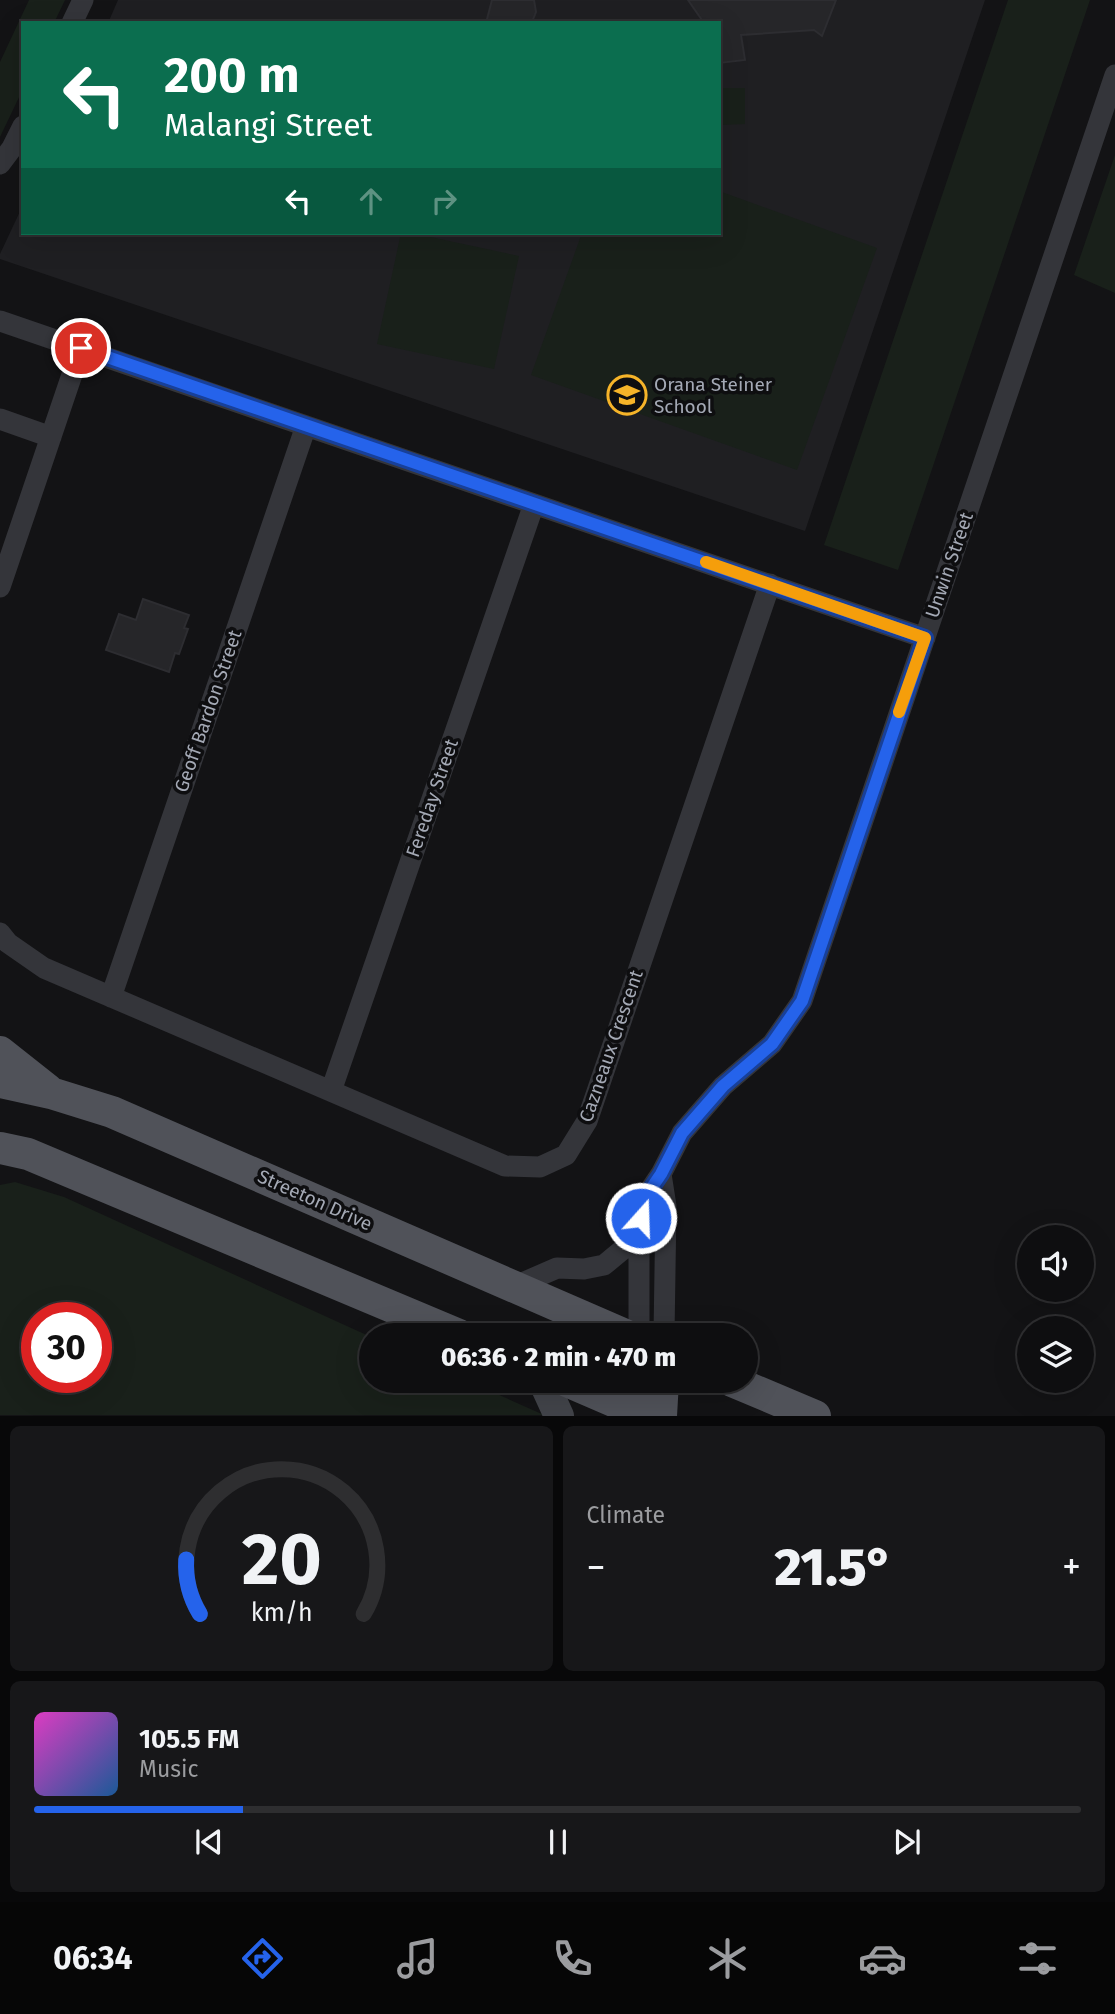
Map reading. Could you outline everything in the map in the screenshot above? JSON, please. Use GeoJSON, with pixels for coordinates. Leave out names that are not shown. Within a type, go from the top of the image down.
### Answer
{"type":"FeatureCollection","features":[{"type":"Feature","properties":{"kind":"main road"},"geometry":{"type":"LineString","coordinates":[[0,1052],[51,1093]]}},
{"type":"Feature","properties":{"kind":"main road","name":"Streeton Drive"},"geometry":{"type":"LineString","coordinates":[[0,1082],[51,1093],[112,1112],[597,1323]]}},
{"type":"Feature","properties":{"kind":"main road"},"geometry":{"type":"LineString","coordinates":[[0,1148],[28,1154],[430,1323]]}},
{"type":"Feature","properties":{"kind":"main road"},"geometry":{"type":"LineString","coordinates":[[0,1171],[62,1170]]}},
{"type":"Feature","properties":{"kind":"main road"},"geometry":{"type":"LineString","coordinates":[[758,1392],[815,1416]]}},
{"type":"Feature","properties":{"kind":"main road"},"geometry":{"type":"LineString","coordinates":[[548,1393],[559,1416]]}},
{"type":"Feature","properties":{"kind":"main road"},"geometry":{"type":"LineString","coordinates":[[595,1393],[647,1415]]}},
{"type":"Feature","properties":{"kind":"main road"},"geometry":{"type":"LineString","coordinates":[[642,1393],[647,1415]]}},
{"type":"Feature","properties":{"kind":"main road"},"geometry":{"type":"LineString","coordinates":[[647,1415],[657,1393]]}},
{"type":"Feature","properties":{"kind":"street"},"geometry":{"type":"LineString","coordinates":[[73,21],[83,0]]}},
{"type":"Feature","properties":{"kind":"street","name":"Unwin Street"},"geometry":{"type":"LineString","coordinates":[[639,1323],[639,1236],[644,1199],[661,1174],[682,1133],[723,1086],[772,1044],[802,1001],[1115,75]]}},
{"type":"Feature","properties":{"kind":"street"},"geometry":{"type":"LineString","coordinates":[[0,164],[21,130]]}},
{"type":"Feature","properties":{"kind":"street"},"geometry":{"type":"LineString","coordinates":[[0,321],[925,638]]}},
{"type":"Feature","properties":{"kind":"street"},"geometry":{"type":"LineString","coordinates":[[0,587],[81,348]]}},
{"type":"Feature","properties":{"kind":"street"},"geometry":{"type":"LineString","coordinates":[[0,419],[51,437]]}},
{"type":"Feature","properties":{"kind":"street","name":"Geoff Bardon Street"},"geometry":{"type":"LineString","coordinates":[[111,997],[306,426]]}},
{"type":"Feature","properties":{"kind":"street","name":"Fereday Street"},"geometry":{"type":"LineString","coordinates":[[331,1091],[534,504]]}},
{"type":"Feature","properties":{"kind":"street","name":"Cazneaux Crescent"},"geometry":{"type":"LineString","coordinates":[[0,933],[8,943],[44,968],[505,1166],[540,1167],[566,1155],[587,1121],[770,584]]}},
{"type":"Feature","properties":{"kind":"street"},"geometry":{"type":"LineString","coordinates":[[661,1174],[666,1206],[664,1323]]}},
{"type":"Feature","properties":{"kind":"street"},"geometry":{"type":"LineString","coordinates":[[513,1287],[557,1268],[584,1269],[604,1265],[639,1236]]}},
{"type":"Feature","properties":{"kind":"shaded area"},"geometry":{"type":"Polygon","coordinates":[[[29,0],[65,0],[55,21],[21,21],[21,93],[0,137],[0,62],[29,0]]]}},
{"type":"Feature","properties":{"kind":"shaded area","name":"Orana Steiner School"},"geometry":{"type":"Polygon","coordinates":[[[118,0],[985,0],[805,531],[0,259],[21,209],[21,235],[721,235],[721,21],[109,21],[118,0]]]}},
{"type":"Feature","properties":{"kind":"shaded area"},"geometry":{"type":"Polygon","coordinates":[[[1008,0],[1090,0],[898,570],[824,545],[1008,0]]]}},
{"type":"Feature","properties":{"kind":"shaded area"},"geometry":{"type":"Polygon","coordinates":[[[721,88],[745,88],[745,124],[721,125],[721,88]]]}},
{"type":"Feature","properties":{"kind":"shaded area"},"geometry":{"type":"Polygon","coordinates":[[[1115,155],[1115,293],[1074,275],[1115,155]]]}},
{"type":"Feature","properties":{"kind":"shaded area"},"geometry":{"type":"Polygon","coordinates":[[[721,192],[877,248],[797,470],[531,375],[581,235],[721,235],[721,192]]]}},
{"type":"Feature","properties":{"kind":"shaded area"},"geometry":{"type":"Polygon","coordinates":[[[401,235],[421,235],[519,256],[494,369],[377,344],[401,235]]]}},
{"type":"Feature","properties":{"kind":"shaded area"},"geometry":{"type":"Polygon","coordinates":[[[15,1182],[64,1197],[359,1332],[359,1393],[495,1393],[544,1415],[0,1415],[0,1185],[15,1182]]]}},
{"type":"Feature","properties":{"kind":"building"},"geometry":{"type":"Polygon","coordinates":[[[492,0],[534,0],[536,12],[532,21],[487,21],[492,0]]]}},
{"type":"Feature","properties":{"kind":"building"},"geometry":{"type":"Polygon","coordinates":[[[688,0],[836,0],[822,36],[814,30],[741,35],[745,60],[721,63],[721,21],[703,21],[688,0]]]}},
{"type":"Feature","properties":{"kind":"building"},"geometry":{"type":"Polygon","coordinates":[[[143,599],[189,615],[184,628],[188,629],[179,654],[175,653],[169,672],[106,650],[119,614],[136,620],[143,599]]]}},
{"type":"Feature","properties":{"kind":"slow traffic"},"geometry":{"type":"LineString","coordinates":[[706,562],[925,638],[899,712]]}},
{"type":"Feature","properties":{"kind":"place","name":"Orana Steiner School"},"geometry":{"type":"Point","coordinates":[627,395]}},
{"type":"Feature","properties":{"kind":"route"},"geometry":{"type":"LineString","coordinates":[[81,348],[925,638],[802,1001],[772,1044],[723,1086],[682,1133],[661,1174],[644,1199],[641,1218]]}}]}
